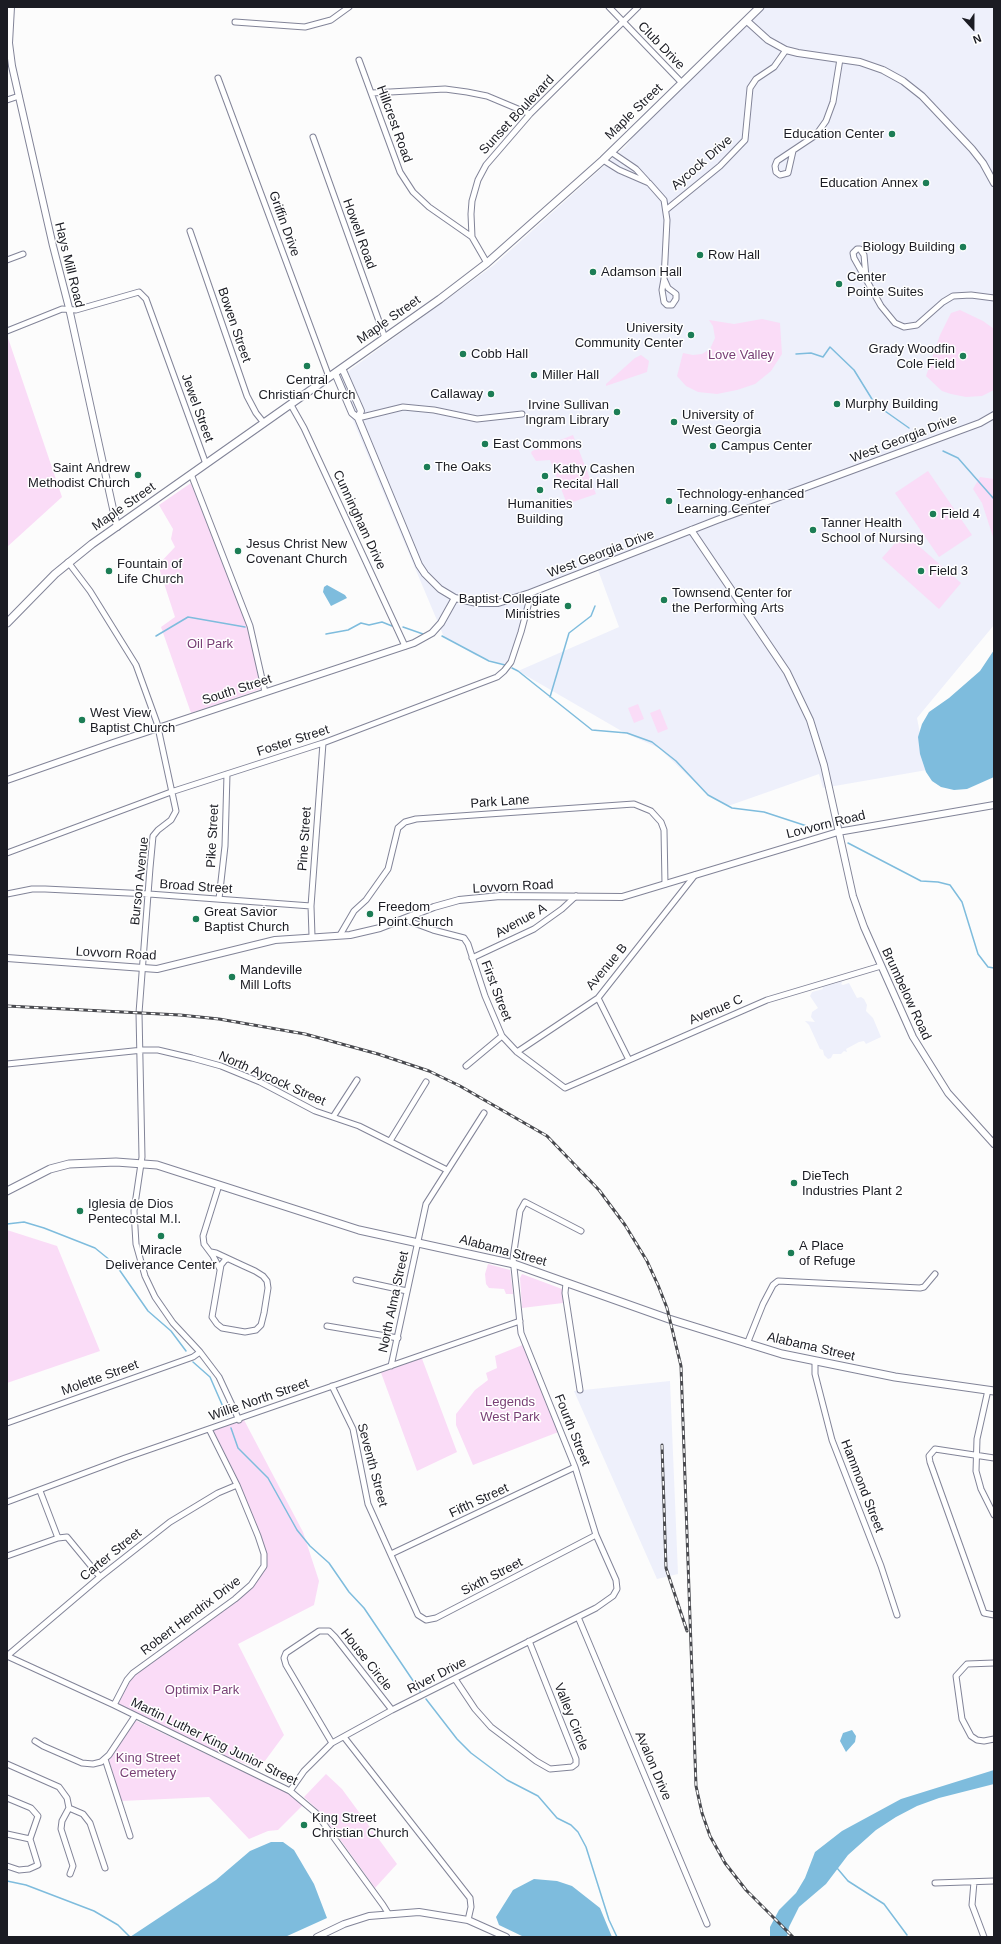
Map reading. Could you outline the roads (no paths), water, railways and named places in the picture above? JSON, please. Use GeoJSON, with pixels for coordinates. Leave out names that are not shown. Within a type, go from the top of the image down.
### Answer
{"type":"FeatureCollection","features":[{"type":"Feature","properties":{"kind":"main road","name":"Maple Street"},"geometry":{"type":"LineString","coordinates":[[7,622],[68,562],[385,338],[487,263],[603,160],[760,7]]}},
{"type":"Feature","properties":{"kind":"main road","name":"Alabama Street"},"geometry":{"type":"LineString","coordinates":[[8,1188],[40,1173],[64,1165],[96,1162],[141,1163],[162,1167],[359,1230],[514,1264],[670,1320],[746,1344],[815,1362],[900,1378],[991,1391]]}},
{"type":"Feature","properties":{"kind":"street","name":"Hays Mill Road"},"geometry":{"type":"LineString","coordinates":[[11,7],[9,43],[19,96],[53,246],[69,308],[117,527]]}},
{"type":"Feature","properties":{"kind":"street"},"geometry":{"type":"LineString","coordinates":[[235,22],[305,27],[331,20],[349,7]]}},
{"type":"Feature","properties":{"kind":"street","name":"Club Drive"},"geometry":{"type":"LineString","coordinates":[[609,7],[682,83]]}},
{"type":"Feature","properties":{"kind":"street","name":"Sunset Boulevard"},"geometry":{"type":"LineString","coordinates":[[487,263],[472,237],[472,201],[478,180],[486,165],[530,114],[638,7]]}},
{"type":"Feature","properties":{"kind":"street"},"geometry":{"type":"LineString","coordinates":[[747,21],[768,40],[786,50],[860,62],[883,70],[914,90],[972,149],[983,163],[994,184]]}},
{"type":"Feature","properties":{"kind":"street","name":"Aycock Drive"},"geometry":{"type":"LineString","coordinates":[[666,210],[720,166],[745,140],[750,88],[756,79],[774,67],[786,50]]}},
{"type":"Feature","properties":{"kind":"street"},"geometry":{"type":"LineString","coordinates":[[793,151],[788,173],[780,175],[776,172],[775,166],[777,161],[816,136],[826,121],[833,102],[840,59]]}},
{"type":"Feature","properties":{"kind":"street","name":"Hillcrest Road"},"geometry":{"type":"LineString","coordinates":[[359,60],[372,94],[386,139],[400,172],[413,192],[429,207],[472,237]]}},
{"type":"Feature","properties":{"kind":"street","name":"Griffin Drive"},"geometry":{"type":"LineString","coordinates":[[218,78],[332,375]]}},
{"type":"Feature","properties":{"kind":"street"},"geometry":{"type":"LineString","coordinates":[[372,94],[445,89],[487,96],[530,114]]}},
{"type":"Feature","properties":{"kind":"street"},"geometry":{"type":"LineString","coordinates":[[7,100],[19,96]]}},
{"type":"Feature","properties":{"kind":"street","name":"Howell Road"},"geometry":{"type":"LineString","coordinates":[[312,137],[385,338]]}},
{"type":"Feature","properties":{"kind":"street"},"geometry":{"type":"LineString","coordinates":[[611,152],[636,169],[664,200],[666,210],[664,279],[662,290],[664,302],[672,305],[676,299],[676,294],[668,288],[664,279]]}},
{"type":"Feature","properties":{"kind":"street"},"geometry":{"type":"LineString","coordinates":[[603,160],[619,170],[649,183]]}},
{"type":"Feature","properties":{"kind":"street","name":"Bowen Street"},"geometry":{"type":"LineString","coordinates":[[190,231],[247,396],[256,413],[264,423]]}},
{"type":"Feature","properties":{"kind":"street"},"geometry":{"type":"LineString","coordinates":[[866,277],[864,255],[860,249],[857,249],[853,253],[854,258],[881,306],[895,323],[904,327],[917,325],[943,302],[953,296],[964,294],[994,298]]}},
{"type":"Feature","properties":{"kind":"street"},"geometry":{"type":"LineString","coordinates":[[7,260],[23,254]]}},
{"type":"Feature","properties":{"kind":"street","name":"Jewel Street"},"geometry":{"type":"LineString","coordinates":[[69,308],[76,310],[139,292],[146,299],[206,464]]}},
{"type":"Feature","properties":{"kind":"street"},"geometry":{"type":"LineString","coordinates":[[7,331],[62,309],[69,308]]}},
{"type":"Feature","properties":{"kind":"street"},"geometry":{"type":"LineString","coordinates":[[342,368],[361,411],[358,418]]}},
{"type":"Feature","properties":{"kind":"street","name":"West Georgia Drive"},"geometry":{"type":"LineString","coordinates":[[332,375],[352,413],[358,418],[424,574],[436,586],[455,598],[477,603],[490,603],[506,600],[530,593],[691,530],[980,423],[994,415]]}},
{"type":"Feature","properties":{"kind":"street","name":"Cunningham Drive"},"geometry":{"type":"LineString","coordinates":[[291,405],[304,428],[405,646]]}},
{"type":"Feature","properties":{"kind":"street"},"geometry":{"type":"LineString","coordinates":[[358,418],[403,407],[434,410],[477,419],[522,414]]}},
{"type":"Feature","properties":{"kind":"street"},"geometry":{"type":"LineString","coordinates":[[192,474],[250,626],[265,692]]}},
{"type":"Feature","properties":{"kind":"street","name":"Brumbelow Road"},"geometry":{"type":"LineString","coordinates":[[691,530],[786,672],[800,698],[820,748],[853,896],[881,966],[913,1037],[927,1063],[948,1093],[994,1144]]}},
{"type":"Feature","properties":{"kind":"street","name":"Burson Avenue"},"geometry":{"type":"LineString","coordinates":[[68,562],[90,591],[132,657],[146,689],[158,728],[176,811],[171,820],[153,836],[139,1013],[141,1163],[134,1222],[136,1244],[150,1286],[164,1312],[200,1352],[219,1377],[239,1420]]}},
{"type":"Feature","properties":{"kind":"street","name":"Foster Street"},"geometry":{"type":"LineString","coordinates":[[7,853],[171,792],[323,743],[497,677],[511,662],[521,632],[530,593]]}},
{"type":"Feature","properties":{"kind":"street","name":"South Street"},"geometry":{"type":"LineString","coordinates":[[7,780],[405,646],[422,639],[436,629],[446,616],[455,598]]}},
{"type":"Feature","properties":{"kind":"street","name":"Pine Street"},"geometry":{"type":"LineString","coordinates":[[312,936],[311,906],[323,743]]}},
{"type":"Feature","properties":{"kind":"street","name":"Pike Street"},"geometry":{"type":"LineString","coordinates":[[219,899],[225,846],[227,774]]}},
{"type":"Feature","properties":{"kind":"street","name":"Park Lane"},"geometry":{"type":"LineString","coordinates":[[340,935],[354,911],[366,900],[388,869],[398,828],[405,822],[416,819],[634,804],[651,811],[661,822],[664,830],[665,884]]}},
{"type":"Feature","properties":{"kind":"street","name":"Lovvorn Road"},"geometry":{"type":"LineString","coordinates":[[7,958],[142,968],[166,968],[275,940],[340,935],[380,928],[434,907],[460,900],[500,896],[622,897],[838,832],[991,805]]}},
{"type":"Feature","properties":{"kind":"street","name":"Avenue B"},"geometry":{"type":"LineString","coordinates":[[517,1052],[598,998],[695,875]]}},
{"type":"Feature","properties":{"kind":"street","name":"Broad Street"},"geometry":{"type":"LineString","coordinates":[[7,894],[32,889],[45,889],[148,894],[311,906]]}},
{"type":"Feature","properties":{"kind":"street","name":"Avenue A"},"geometry":{"type":"LineString","coordinates":[[472,958],[534,929],[562,910],[576,896]]}},
{"type":"Feature","properties":{"kind":"street","name":"First Street"},"geometry":{"type":"LineString","coordinates":[[402,919],[433,930],[464,938],[468,944],[485,996],[502,1036],[517,1052],[565,1088]]}},
{"type":"Feature","properties":{"kind":"street","name":"Avenue C"},"geometry":{"type":"LineString","coordinates":[[565,1088],[767,1000],[881,966]]}},
{"type":"Feature","properties":{"kind":"street"},"geometry":{"type":"LineString","coordinates":[[598,998],[629,1060]]}},
{"type":"Feature","properties":{"kind":"street"},"geometry":{"type":"LineString","coordinates":[[466,1066],[502,1036]]}},
{"type":"Feature","properties":{"kind":"street","name":"North Aycock Street"},"geometry":{"type":"LineString","coordinates":[[7,1064],[139,1050],[158,1050],[221,1066],[260,1082],[315,1111],[359,1126],[447,1170]]}},
{"type":"Feature","properties":{"kind":"street"},"geometry":{"type":"LineString","coordinates":[[333,1117],[357,1080]]}},
{"type":"Feature","properties":{"kind":"street"},"geometry":{"type":"LineString","coordinates":[[390,1141],[426,1082]]}},
{"type":"Feature","properties":{"kind":"street","name":"North Alma Street"},"geometry":{"type":"LineString","coordinates":[[391,1366],[426,1204],[484,1113]]}},
{"type":"Feature","properties":{"kind":"street"},"geometry":{"type":"LineString","coordinates":[[219,1185],[203,1236],[204,1244],[220,1270]]}},
{"type":"Feature","properties":{"kind":"street","name":"Fourth Street"},"geometry":{"type":"LineString","coordinates":[[581,1231],[525,1202],[520,1211],[516,1233],[514,1264],[520,1322],[525,1345],[575,1467],[596,1535],[616,1580],[617,1589],[608,1599]]}},
{"type":"Feature","properties":{"kind":"street"},"geometry":{"type":"LineString","coordinates":[[210,1252],[228,1259],[263,1276],[267,1281],[268,1288],[264,1313],[261,1325],[256,1330],[245,1332],[226,1329],[214,1321],[212,1312],[220,1270],[223,1262],[228,1259]]}},
{"type":"Feature","properties":{"kind":"street"},"geometry":{"type":"LineString","coordinates":[[746,1344],[765,1300],[773,1285],[778,1281],[920,1288],[924,1287],[935,1274]]}},
{"type":"Feature","properties":{"kind":"street"},"geometry":{"type":"LineString","coordinates":[[356,1280],[407,1291]]}},
{"type":"Feature","properties":{"kind":"street"},"geometry":{"type":"LineString","coordinates":[[566,1283],[564,1293],[580,1390]]}},
{"type":"Feature","properties":{"kind":"street","name":"Willie North Street"},"geometry":{"type":"LineString","coordinates":[[7,1502],[40,1491],[125,1458],[520,1322]]}},
{"type":"Feature","properties":{"kind":"street"},"geometry":{"type":"LineString","coordinates":[[327,1326],[398,1338]]}},
{"type":"Feature","properties":{"kind":"street","name":"Molette Street"},"geometry":{"type":"LineString","coordinates":[[7,1423],[193,1357],[200,1352]]}},
{"type":"Feature","properties":{"kind":"street","name":"Hammond Street"},"geometry":{"type":"LineString","coordinates":[[815,1362],[815,1374],[832,1440],[881,1566],[897,1615]]}},
{"type":"Feature","properties":{"kind":"street","name":"Seventh Street"},"geometry":{"type":"LineString","coordinates":[[332,1386],[352,1429],[368,1504],[409,1594]]}},
{"type":"Feature","properties":{"kind":"street"},"geometry":{"type":"LineString","coordinates":[[991,1391],[975,1455],[976,1471],[981,1490],[994,1515]]}},
{"type":"Feature","properties":{"kind":"street","name":"Robert Hendrix Drive"},"geometry":{"type":"LineString","coordinates":[[114,1706],[127,1680],[133,1673],[235,1599],[251,1585],[264,1566],[264,1554],[237,1485],[209,1429]]}},
{"type":"Feature","properties":{"kind":"street"},"geometry":{"type":"LineString","coordinates":[[994,1458],[935,1449],[929,1456],[984,1613],[994,1615]]}},
{"type":"Feature","properties":{"kind":"street","name":"Fifth Street"},"geometry":{"type":"LineString","coordinates":[[391,1554],[575,1467]]}},
{"type":"Feature","properties":{"kind":"street","name":"Carter Street"},"geometry":{"type":"LineString","coordinates":[[7,1656],[100,1577],[170,1522],[218,1493],[237,1485]]}},
{"type":"Feature","properties":{"kind":"street"},"geometry":{"type":"LineString","coordinates":[[40,1491],[58,1538]]}},
{"type":"Feature","properties":{"kind":"street","name":"Sixth Street"},"geometry":{"type":"LineString","coordinates":[[409,1594],[418,1615],[426,1620],[436,1618],[596,1535]]}},
{"type":"Feature","properties":{"kind":"street"},"geometry":{"type":"LineString","coordinates":[[7,1556],[64,1536],[69,1538],[100,1577]]}},
{"type":"Feature","properties":{"kind":"street","name":"River Drive"},"geometry":{"type":"LineString","coordinates":[[290,1791],[304,1771],[332,1743],[392,1710],[596,1608],[608,1599]]}},
{"type":"Feature","properties":{"kind":"street","name":"Avalon Drive"},"geometry":{"type":"LineString","coordinates":[[578,1617],[706,1924]]}},
{"type":"Feature","properties":{"kind":"street","name":"House Circle"},"geometry":{"type":"LineString","coordinates":[[332,1743],[286,1665],[284,1658],[286,1653],[319,1631],[329,1631],[335,1637],[392,1710]]}},
{"type":"Feature","properties":{"kind":"street","name":"Valley Circle"},"geometry":{"type":"LineString","coordinates":[[455,1679],[475,1709],[491,1727],[536,1761],[550,1769],[572,1768],[576,1764],[576,1759],[528,1642]]}},
{"type":"Feature","properties":{"kind":"street","name":"Martin Luther King Junior Street"},"geometry":{"type":"LineString","coordinates":[[7,1656],[290,1791],[303,1800],[319,1816],[388,1913]]}},
{"type":"Feature","properties":{"kind":"street"},"geometry":{"type":"LineString","coordinates":[[994,1663],[967,1664],[956,1676],[962,1719],[971,1736],[977,1740],[984,1741],[994,1739]]}},
{"type":"Feature","properties":{"kind":"street"},"geometry":{"type":"LineString","coordinates":[[35,1741],[82,1763],[93,1764],[105,1759],[120,1741],[135,1716]]}},
{"type":"Feature","properties":{"kind":"street"},"geometry":{"type":"LineString","coordinates":[[344,1737],[470,1898],[471,1907],[468,1920]]}},
{"type":"Feature","properties":{"kind":"street"},"geometry":{"type":"LineString","coordinates":[[105,1759],[130,1836]]}},
{"type":"Feature","properties":{"kind":"street"},"geometry":{"type":"LineString","coordinates":[[7,1764],[59,1787],[67,1798],[69,1808],[62,1821],[61,1829],[73,1866],[70,1874]]}},
{"type":"Feature","properties":{"kind":"street"},"geometry":{"type":"LineString","coordinates":[[7,1798],[31,1808],[38,1816],[30,1839],[38,1865],[29,1869],[19,1870],[7,1866]]}},
{"type":"Feature","properties":{"kind":"street"},"geometry":{"type":"LineString","coordinates":[[69,1808],[83,1814],[90,1823],[105,1868]]}},
{"type":"Feature","properties":{"kind":"street"},"geometry":{"type":"LineString","coordinates":[[7,1834],[30,1839]]}},
{"type":"Feature","properties":{"kind":"street"},"geometry":{"type":"LineString","coordinates":[[935,1883],[994,1881]]}},
{"type":"Feature","properties":{"kind":"street"},"geometry":{"type":"LineString","coordinates":[[974,1882],[972,1905],[984,1937]]}},
{"type":"Feature","properties":{"kind":"street"},"geometry":{"type":"LineString","coordinates":[[317,1937],[353,1921],[388,1913],[426,1912],[468,1920],[506,1937]]}},
{"type":"Feature","properties":{"kind":"water"},"geometry":{"type":"Polygon","coordinates":[[[327,585],[345,595],[347,598],[331,606],[323,592],[324,587],[327,585]]]}},
{"type":"Feature","properties":{"kind":"water"},"geometry":{"type":"Polygon","coordinates":[[[994,650],[994,777],[967,789],[954,790],[941,787],[932,781],[926,772],[920,754],[918,737],[922,724],[929,712],[949,698],[980,671],[994,650]]]}},
{"type":"Feature","properties":{"kind":"water"},"geometry":{"type":"Polygon","coordinates":[[[852,1730],[856,1736],[855,1742],[846,1752],[840,1741],[843,1733],[852,1730]]]}},
{"type":"Feature","properties":{"kind":"water"},"geometry":{"type":"Polygon","coordinates":[[[994,1770],[994,1784],[939,1798],[917,1806],[876,1830],[848,1855],[826,1884],[799,1907],[789,1927],[787,1937],[770,1937],[770,1927],[779,1910],[796,1893],[805,1878],[815,1852],[842,1831],[901,1799],[994,1770]]]}},
{"type":"Feature","properties":{"kind":"water"},"geometry":{"type":"Polygon","coordinates":[[[271,1842],[283,1842],[294,1850],[314,1884],[327,1918],[285,1937],[130,1937],[216,1880],[250,1851],[271,1842]]]}},
{"type":"Feature","properties":{"kind":"water"},"geometry":{"type":"Polygon","coordinates":[[[534,1879],[557,1881],[572,1886],[600,1908],[612,1937],[524,1937],[499,1925],[496,1917],[513,1890],[534,1879]]]}},
{"type":"Feature","properties":{"kind":"waterway"},"geometry":{"type":"LineString","coordinates":[[796,354],[811,353],[823,357],[830,347],[854,370],[875,404],[909,428]]}},
{"type":"Feature","properties":{"kind":"waterway"},"geometry":{"type":"LineString","coordinates":[[943,451],[958,458],[994,499]]}},
{"type":"Feature","properties":{"kind":"waterway"},"geometry":{"type":"LineString","coordinates":[[550,697],[569,633],[591,616],[595,606]]}},
{"type":"Feature","properties":{"kind":"waterway"},"geometry":{"type":"LineString","coordinates":[[156,636],[188,617],[245,627]]}},
{"type":"Feature","properties":{"kind":"waterway"},"geometry":{"type":"LineString","coordinates":[[326,634],[348,630],[361,623],[369,625],[382,622],[392,626]]}},
{"type":"Feature","properties":{"kind":"waterway"},"geometry":{"type":"LineString","coordinates":[[403,627],[423,634]]}},
{"type":"Feature","properties":{"kind":"waterway"},"geometry":{"type":"LineString","coordinates":[[442,636],[489,661],[505,665]]}},
{"type":"Feature","properties":{"kind":"waterway"},"geometry":{"type":"LineString","coordinates":[[512,668],[518,671],[592,730],[627,733],[652,742],[676,761],[708,795],[732,808],[764,812],[819,830]]}},
{"type":"Feature","properties":{"kind":"waterway"},"geometry":{"type":"LineString","coordinates":[[848,843],[921,881],[938,882],[950,885],[962,902],[978,954],[988,967],[994,968]]}},
{"type":"Feature","properties":{"kind":"waterway"},"geometry":{"type":"LineString","coordinates":[[7,1224],[24,1222],[44,1228],[95,1248],[116,1265],[148,1311],[171,1331],[186,1351]]}},
{"type":"Feature","properties":{"kind":"waterway"},"geometry":{"type":"LineString","coordinates":[[193,1362],[210,1377],[227,1416]]}},
{"type":"Feature","properties":{"kind":"waterway"},"geometry":{"type":"LineString","coordinates":[[231,1428],[238,1448],[268,1478],[297,1530],[310,1546],[329,1563],[349,1592],[364,1608],[420,1691]]}},
{"type":"Feature","properties":{"kind":"waterway"},"geometry":{"type":"LineString","coordinates":[[426,1699],[457,1739],[471,1753],[507,1780],[538,1796],[557,1818],[571,1825],[578,1832],[586,1847],[609,1920],[617,1937]]}},
{"type":"Feature","properties":{"kind":"waterway"},"geometry":{"type":"LineString","coordinates":[[837,1868],[848,1881],[884,1904],[907,1935]]}},
{"type":"Feature","properties":{"kind":"waterway"},"geometry":{"type":"LineString","coordinates":[[7,1881],[26,1885],[94,1911],[118,1925],[130,1937]]}},
{"type":"Feature","properties":{"kind":"railway"},"geometry":{"type":"LineString","coordinates":[[7,1006],[180,1015],[219,1019],[305,1034],[378,1054],[429,1071],[460,1086],[547,1136],[599,1190],[625,1225],[647,1261],[667,1308],[681,1366],[696,1786],[702,1813],[710,1836],[725,1863],[746,1890],[793,1937]]}},
{"type":"Feature","properties":{"kind":"railway"},"geometry":{"type":"LineString","coordinates":[[662,1445],[666,1568],[687,1631]]}},
{"type":"Feature","properties":{"kind":"place","name":"Education Center"},"geometry":{"type":"Point","coordinates":[892,134]}},
{"type":"Feature","properties":{"kind":"place","name":"Education Annex"},"geometry":{"type":"Point","coordinates":[926,183]}},
{"type":"Feature","properties":{"kind":"place","name":"Biology Building"},"geometry":{"type":"Point","coordinates":[963,247]}},
{"type":"Feature","properties":{"kind":"place","name":"Row Hall"},"geometry":{"type":"Point","coordinates":[700,255]}},
{"type":"Feature","properties":{"kind":"place","name":"Adamson Hall"},"geometry":{"type":"Point","coordinates":[593,272]}},
{"type":"Feature","properties":{"kind":"place","name":"Center Pointe Suites"},"geometry":{"type":"Point","coordinates":[839,284]}},
{"type":"Feature","properties":{"kind":"place","name":"University Community Center"},"geometry":{"type":"Point","coordinates":[691,335]}},
{"type":"Feature","properties":{"kind":"place","name":"Cobb Hall"},"geometry":{"type":"Point","coordinates":[463,354]}},
{"type":"Feature","properties":{"kind":"place","name":"Grady Woodfin Cole Field"},"geometry":{"type":"Point","coordinates":[963,356]}},
{"type":"Feature","properties":{"kind":"place","name":"Central Christian Church"},"geometry":{"type":"Point","coordinates":[307,366]}},
{"type":"Feature","properties":{"kind":"place","name":"Miller Hall"},"geometry":{"type":"Point","coordinates":[534,375]}},
{"type":"Feature","properties":{"kind":"place","name":"Callaway"},"geometry":{"type":"Point","coordinates":[491,394]}},
{"type":"Feature","properties":{"kind":"place","name":"Murphy Building"},"geometry":{"type":"Point","coordinates":[837,404]}},
{"type":"Feature","properties":{"kind":"place","name":"Irvine Sullivan Ingram Library"},"geometry":{"type":"Point","coordinates":[617,412]}},
{"type":"Feature","properties":{"kind":"place","name":"University of West Georgia"},"geometry":{"type":"Point","coordinates":[674,422]}},
{"type":"Feature","properties":{"kind":"place","name":"East Commons"},"geometry":{"type":"Point","coordinates":[485,444]}},
{"type":"Feature","properties":{"kind":"place","name":"Campus Center"},"geometry":{"type":"Point","coordinates":[713,446]}},
{"type":"Feature","properties":{"kind":"place","name":"The Oaks"},"geometry":{"type":"Point","coordinates":[427,467]}},
{"type":"Feature","properties":{"kind":"place","name":"Saint Andrew Methodist Church"},"geometry":{"type":"Point","coordinates":[138,475]}},
{"type":"Feature","properties":{"kind":"place","name":"Kathy Cashen Recital Hall"},"geometry":{"type":"Point","coordinates":[545,476]}},
{"type":"Feature","properties":{"kind":"place","name":"Humanities Building"},"geometry":{"type":"Point","coordinates":[540,490]}},
{"type":"Feature","properties":{"kind":"place","name":"Technology-enhanced Learning Center"},"geometry":{"type":"Point","coordinates":[669,501]}},
{"type":"Feature","properties":{"kind":"place","name":"Field 4"},"geometry":{"type":"Point","coordinates":[933,514]}},
{"type":"Feature","properties":{"kind":"place","name":"Tanner Health School of Nursing"},"geometry":{"type":"Point","coordinates":[813,530]}},
{"type":"Feature","properties":{"kind":"place","name":"Jesus Christ New Covenant Church"},"geometry":{"type":"Point","coordinates":[238,551]}},
{"type":"Feature","properties":{"kind":"place","name":"Fountain of Life Church"},"geometry":{"type":"Point","coordinates":[109,571]}},
{"type":"Feature","properties":{"kind":"place","name":"Field 3"},"geometry":{"type":"Point","coordinates":[921,571]}},
{"type":"Feature","properties":{"kind":"place","name":"Townsend Center for the Performing Arts"},"geometry":{"type":"Point","coordinates":[664,600]}},
{"type":"Feature","properties":{"kind":"place","name":"Baptist Collegiate Ministries"},"geometry":{"type":"Point","coordinates":[568,606]}},
{"type":"Feature","properties":{"kind":"place","name":"West View Baptist Church"},"geometry":{"type":"Point","coordinates":[82,720]}},
{"type":"Feature","properties":{"kind":"place","name":"Freedom Point Church"},"geometry":{"type":"Point","coordinates":[370,914]}},
{"type":"Feature","properties":{"kind":"place","name":"Great Savior Baptist Church"},"geometry":{"type":"Point","coordinates":[196,919]}},
{"type":"Feature","properties":{"kind":"place","name":"Mandeville Mill Lofts"},"geometry":{"type":"Point","coordinates":[232,977]}},
{"type":"Feature","properties":{"kind":"place","name":"DieTech Industries Plant 2"},"geometry":{"type":"Point","coordinates":[794,1183]}},
{"type":"Feature","properties":{"kind":"place","name":"Iglesia de Dios Pentecostal M.I."},"geometry":{"type":"Point","coordinates":[80,1211]}},
{"type":"Feature","properties":{"kind":"place","name":"Miracle Deliverance Center"},"geometry":{"type":"Point","coordinates":[161,1236]}},
{"type":"Feature","properties":{"kind":"place","name":"A Place of Refuge"},"geometry":{"type":"Point","coordinates":[791,1253]}},
{"type":"Feature","properties":{"kind":"place","name":"King Street Christian Church"},"geometry":{"type":"Point","coordinates":[304,1825]}},
{"type":"Feature","properties":{"kind":"park label","name":"Love Valley"},"geometry":{"type":"Point","coordinates":[741,355]}},
{"type":"Feature","properties":{"kind":"park label","name":"Oil Park"},"geometry":{"type":"Point","coordinates":[210,644]}},
{"type":"Feature","properties":{"kind":"park label","name":"Legends West Park"},"geometry":{"type":"Point","coordinates":[510,1410]}},
{"type":"Feature","properties":{"kind":"park label","name":"Optimix Park"},"geometry":{"type":"Point","coordinates":[202,1690]}},
{"type":"Feature","properties":{"kind":"park label","name":"King Street Cemetery"},"geometry":{"type":"Point","coordinates":[148,1766]}}]}
